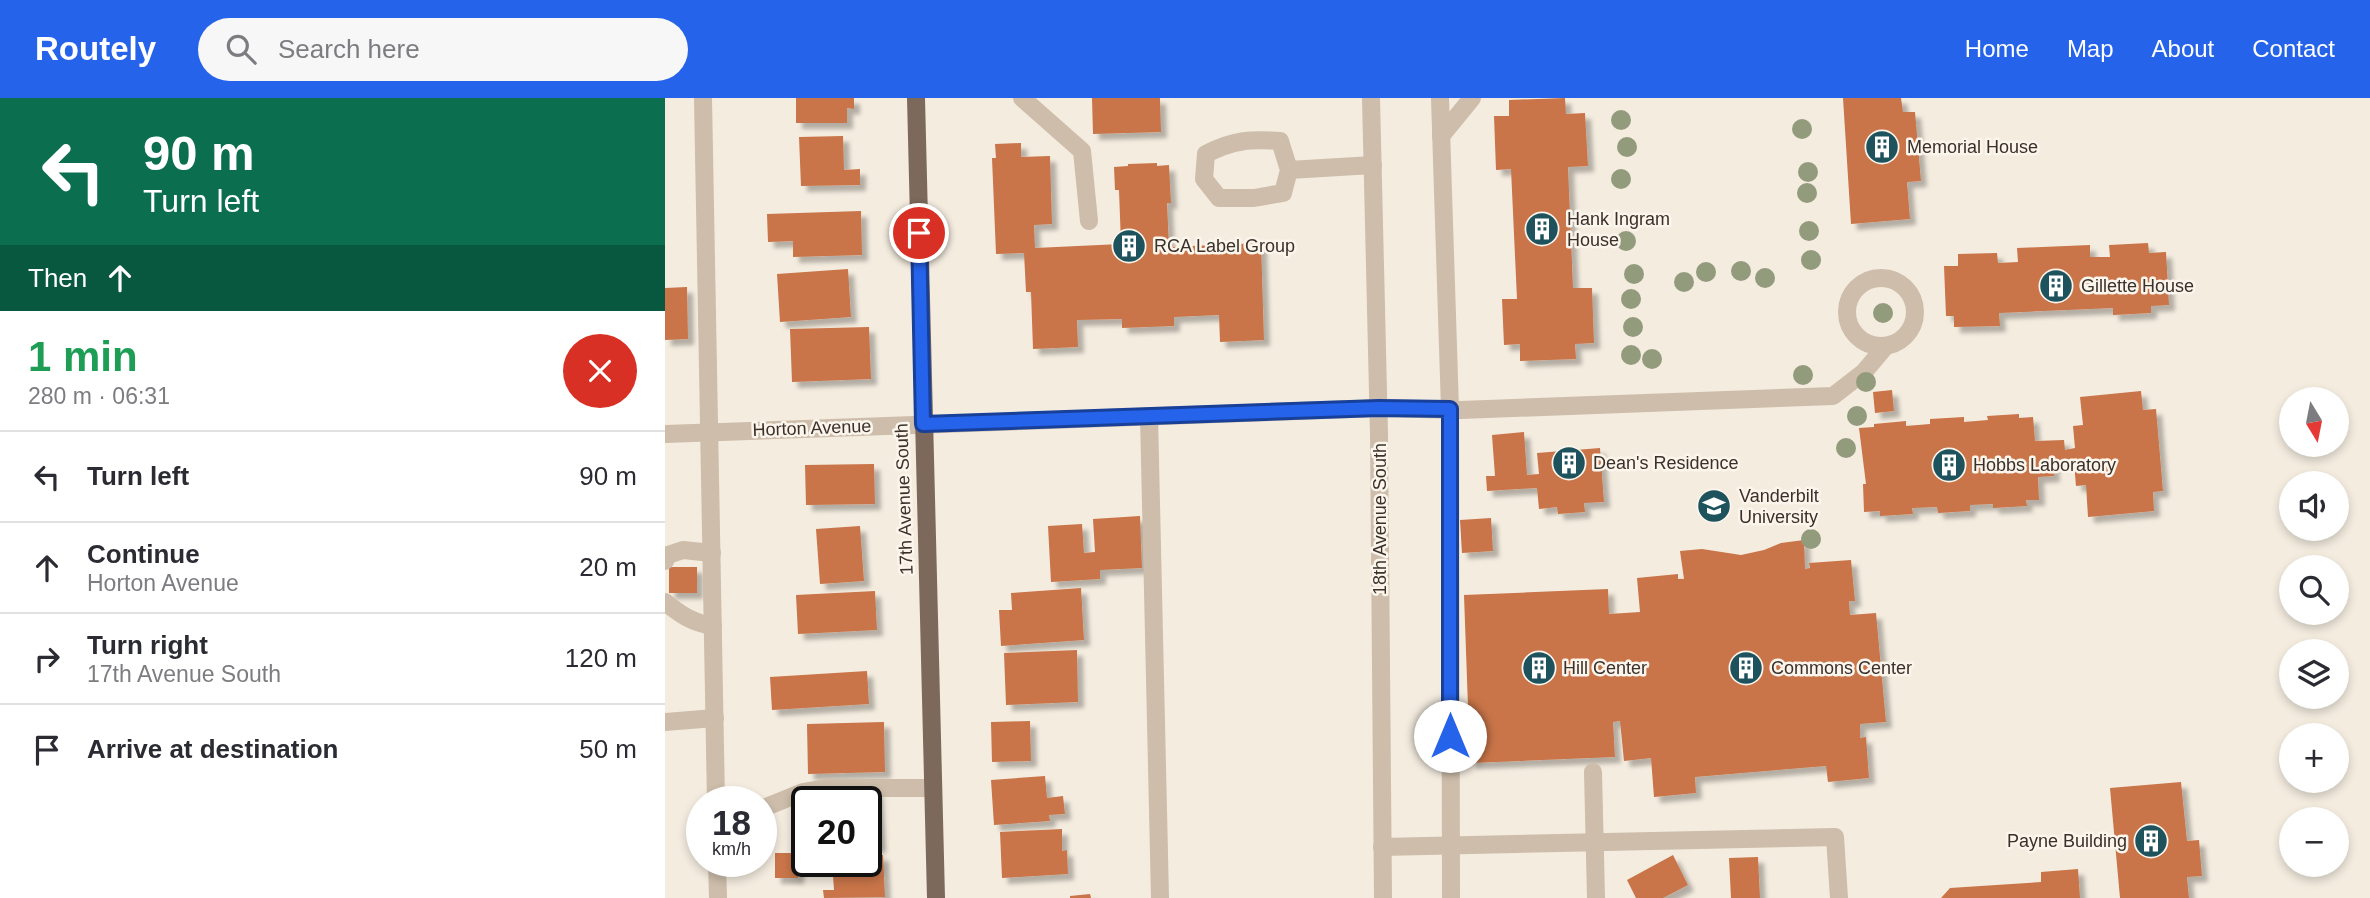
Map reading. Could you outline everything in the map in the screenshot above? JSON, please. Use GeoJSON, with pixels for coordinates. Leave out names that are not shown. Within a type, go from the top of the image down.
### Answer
{"type":"FeatureCollection","features":[{"type":"Feature","properties":{"kind":"main road","name":"17th Avenue South"},"geometry":{"type":"LineString","coordinates":[[916,98],[936,898]]}},
{"type":"Feature","properties":{"kind":"street"},"geometry":{"type":"LineString","coordinates":[[703,98],[716,786]]}},
{"type":"Feature","properties":{"kind":"street"},"geometry":{"type":"LineString","coordinates":[[1023,98],[1082,151],[1089,221]]}},
{"type":"Feature","properties":{"kind":"street","name":"18th Avenue South"},"geometry":{"type":"LineString","coordinates":[[1371,98],[1379,408],[1383,898]]}},
{"type":"Feature","properties":{"kind":"street"},"geometry":{"type":"LineString","coordinates":[[1440,98],[1450,409],[1451,898]]}},
{"type":"Feature","properties":{"kind":"street"},"geometry":{"type":"LineString","coordinates":[[1441,136],[1472,98]]}},
{"type":"Feature","properties":{"kind":"street"},"geometry":{"type":"LineString","coordinates":[[1280,141],[1289,170],[1283,193],[1254,198],[1219,198],[1204,179],[1206,153],[1227,143],[1280,141]]}},
{"type":"Feature","properties":{"kind":"street"},"geometry":{"type":"LineString","coordinates":[[1289,170],[1373,165]]}},
{"type":"Feature","properties":{"kind":"street","name":"Horton Avenue"},"geometry":{"type":"LineString","coordinates":[[665,434],[1379,408],[1450,409],[1833,396],[1864,372],[1885,347]]}},
{"type":"Feature","properties":{"kind":"street"},"geometry":{"type":"LineString","coordinates":[[1149,416],[1160,898]]}},
{"type":"Feature","properties":{"kind":"street"},"geometry":{"type":"LineString","coordinates":[[665,561],[668,555],[683,550],[712,553]]}},
{"type":"Feature","properties":{"kind":"street"},"geometry":{"type":"LineString","coordinates":[[665,602],[686,618],[713,626]]}},
{"type":"Feature","properties":{"kind":"street"},"geometry":{"type":"LineString","coordinates":[[665,722],[715,718]]}},
{"type":"Feature","properties":{"kind":"street"},"geometry":{"type":"LineString","coordinates":[[1593,772],[1596,898]]}},
{"type":"Feature","properties":{"kind":"street"},"geometry":{"type":"LineString","coordinates":[[777,803],[803,792],[826,788],[933,788]]}},
{"type":"Feature","properties":{"kind":"street"},"geometry":{"type":"LineString","coordinates":[[1382,847],[1835,837],[1839,898]]}},
{"type":"Feature","properties":{"kind":"street"},"geometry":{"type":"LineString","coordinates":[[717,877],[718,898]]}},
{"type":"Feature","properties":{"kind":"building"},"geometry":{"type":"Polygon","coordinates":[[[796,98],[854,98],[854,109],[847,108],[847,123],[796,123],[796,98]]]}},
{"type":"Feature","properties":{"kind":"building"},"geometry":{"type":"Polygon","coordinates":[[[1092,98],[1160,98],[1161,132],[1093,134],[1092,98]]]}},
{"type":"Feature","properties":{"kind":"building","name":"Hank Ingram House"},"geometry":{"type":"Polygon","coordinates":[[[1565,98],[1566,114],[1585,113],[1588,166],[1568,167],[1573,288],[1592,288],[1594,343],[1575,344],[1576,359],[1520,361],[1520,344],[1504,345],[1502,299],[1517,299],[1511,169],[1496,170],[1494,116],[1509,116],[1509,100],[1565,98]]]}},
{"type":"Feature","properties":{"kind":"building","name":"Memorial House"},"geometry":{"type":"Polygon","coordinates":[[[1843,98],[1901,98],[1903,112],[1915,112],[1921,181],[1907,182],[1910,219],[1851,224],[1843,98]]]}},
{"type":"Feature","properties":{"kind":"building"},"geometry":{"type":"Polygon","coordinates":[[[843,136],[844,170],[860,169],[860,185],[801,186],[799,137],[843,136]]]}},
{"type":"Feature","properties":{"kind":"building","name":"RCA Label Group"},"geometry":{"type":"Polygon","coordinates":[[[1021,143],[1021,157],[1050,156],[1052,224],[1034,225],[1035,248],[1121,244],[1119,190],[1115,190],[1114,167],[1128,164],[1169,165],[1169,247],[1261,243],[1264,340],[1220,342],[1219,315],[1174,317],[1174,326],[1122,328],[1122,319],[1077,320],[1078,347],[1033,349],[1031,292],[1026,292],[1024,253],[996,254],[992,158],[996,158],[995,144],[1021,143]]]}},
{"type":"Feature","properties":{"kind":"building"},"geometry":{"type":"Polygon","coordinates":[[[861,211],[862,255],[793,257],[793,241],[768,242],[767,214],[861,211]]]}},
{"type":"Feature","properties":{"kind":"building","name":"Gillette House"},"geometry":{"type":"Polygon","coordinates":[[[2148,243],[2149,253],[2166,252],[2169,305],[2151,306],[2151,313],[2113,315],[2113,308],[1999,313],[2000,326],[1954,327],[1954,316],[1946,316],[1944,266],[1958,266],[1958,254],[1997,253],[1998,263],[2018,262],[2017,248],[2090,245],[2090,257],[2110,257],[2109,245],[2148,243]]]}},
{"type":"Feature","properties":{"kind":"building"},"geometry":{"type":"Polygon","coordinates":[[[848,269],[851,317],[780,322],[777,274],[848,269]]]}},
{"type":"Feature","properties":{"kind":"building"},"geometry":{"type":"Polygon","coordinates":[[[687,287],[688,339],[665,340],[665,288],[687,287]]]}},
{"type":"Feature","properties":{"kind":"building"},"geometry":{"type":"Polygon","coordinates":[[[869,327],[871,379],[792,382],[790,329],[869,327]]]}},
{"type":"Feature","properties":{"kind":"building"},"geometry":{"type":"Polygon","coordinates":[[[1892,390],[1894,411],[1875,413],[1873,392],[1892,390]]]}},
{"type":"Feature","properties":{"kind":"building"},"geometry":{"type":"Polygon","coordinates":[[[2141,391],[2143,410],[2156,409],[2163,491],[2153,492],[2154,511],[2088,517],[2086,485],[2076,486],[2074,463],[2053,464],[2054,476],[2038,477],[2039,500],[2026,500],[2027,506],[1993,508],[1993,504],[1970,505],[1970,511],[1938,513],[1937,507],[1912,508],[1913,514],[1880,516],[1880,511],[1864,512],[1863,484],[1866,484],[1859,428],[1906,421],[1906,426],[1930,424],[1930,419],[1964,417],[1964,422],[1988,420],[1987,416],[2019,414],[2019,418],[2033,417],[2035,441],[2064,440],[2065,450],[2075,448],[2073,426],[2083,425],[2080,397],[2141,391]]]}},
{"type":"Feature","properties":{"kind":"building","name":"Dean's Residence"},"geometry":{"type":"Polygon","coordinates":[[[1524,432],[1527,475],[1539,474],[1537,453],[1600,448],[1604,502],[1584,503],[1585,512],[1558,514],[1557,507],[1539,509],[1537,488],[1487,491],[1486,476],[1495,476],[1492,435],[1524,432]]]}},
{"type":"Feature","properties":{"kind":"building"},"geometry":{"type":"Polygon","coordinates":[[[874,464],[875,504],[806,505],[805,465],[874,464]]]}},
{"type":"Feature","properties":{"kind":"building"},"geometry":{"type":"Polygon","coordinates":[[[1140,516],[1142,568],[1100,570],[1100,579],[1051,582],[1048,526],[1082,524],[1084,553],[1095,552],[1093,519],[1140,516]]]}},
{"type":"Feature","properties":{"kind":"building"},"geometry":{"type":"Polygon","coordinates":[[[1491,518],[1493,551],[1462,553],[1460,520],[1491,518]]]}},
{"type":"Feature","properties":{"kind":"building"},"geometry":{"type":"Polygon","coordinates":[[[860,526],[864,581],[820,584],[816,529],[860,526]]]}},
{"type":"Feature","properties":{"kind":"building","name":"Commons Center"},"geometry":{"type":"Polygon","coordinates":[[[1804,540],[1805,569],[1810,568],[1809,563],[1851,560],[1855,601],[1849,601],[1850,615],[1876,613],[1886,722],[1860,724],[1860,738],[1866,737],[1869,778],[1828,782],[1826,766],[1695,777],[1696,793],[1654,797],[1651,758],[1624,761],[1620,721],[1613,722],[1615,757],[1470,763],[1464,595],[1608,589],[1609,614],[1640,612],[1637,578],[1678,574],[1678,579],[1684,579],[1680,551],[1702,549],[1741,555],[1781,543],[1804,540]]]}},
{"type":"Feature","properties":{"kind":"building"},"geometry":{"type":"Polygon","coordinates":[[[669,567],[697,567],[697,593],[669,593],[669,567]]]}},
{"type":"Feature","properties":{"kind":"building"},"geometry":{"type":"Polygon","coordinates":[[[1081,588],[1084,640],[1001,646],[999,610],[1012,610],[1011,593],[1081,588]]]}},
{"type":"Feature","properties":{"kind":"building"},"geometry":{"type":"Polygon","coordinates":[[[875,591],[877,630],[798,634],[796,595],[875,591]]]}},
{"type":"Feature","properties":{"kind":"building"},"geometry":{"type":"Polygon","coordinates":[[[1077,650],[1078,702],[1006,705],[1004,653],[1077,650]]]}},
{"type":"Feature","properties":{"kind":"building"},"geometry":{"type":"Polygon","coordinates":[[[867,671],[869,704],[772,710],[770,677],[867,671]]]}},
{"type":"Feature","properties":{"kind":"building"},"geometry":{"type":"Polygon","coordinates":[[[1030,721],[1031,761],[992,762],[991,722],[1030,721]]]}},
{"type":"Feature","properties":{"kind":"building"},"geometry":{"type":"Polygon","coordinates":[[[884,722],[885,772],[808,774],[807,724],[884,722]]]}},
{"type":"Feature","properties":{"kind":"building"},"geometry":{"type":"Polygon","coordinates":[[[1045,776],[1047,798],[1063,796],[1065,814],[1049,815],[1050,821],[994,825],[991,780],[1045,776]]]}},
{"type":"Feature","properties":{"kind":"building","name":"Payne Building"},"geometry":{"type":"Polygon","coordinates":[[[2181,782],[2187,841],[2199,840],[2202,876],[2187,877],[2189,898],[2120,898],[2110,788],[2181,782]]]}},
{"type":"Feature","properties":{"kind":"building"},"geometry":{"type":"Polygon","coordinates":[[[1062,829],[1062,851],[1067,850],[1068,874],[1002,878],[1000,832],[1062,829]]]}},
{"type":"Feature","properties":{"kind":"building"},"geometry":{"type":"Polygon","coordinates":[[[777,853],[791,853],[791,877],[798,878],[775,878],[777,853]]]}},
{"type":"Feature","properties":{"kind":"building"},"geometry":{"type":"Polygon","coordinates":[[[882,855],[885,897],[824,898],[823,890],[834,890],[833,877],[882,877],[882,855]]]}},
{"type":"Feature","properties":{"kind":"building"},"geometry":{"type":"Polygon","coordinates":[[[1673,855],[1688,885],[1663,898],[1636,898],[1627,880],[1673,855]]]}},
{"type":"Feature","properties":{"kind":"building"},"geometry":{"type":"Polygon","coordinates":[[[1758,857],[1760,898],[1731,898],[1729,858],[1758,857]]]}},
{"type":"Feature","properties":{"kind":"building"},"geometry":{"type":"Polygon","coordinates":[[[2078,869],[2080,898],[1941,898],[1950,888],[2041,882],[2041,872],[2078,869]]]}},
{"type":"Feature","properties":{"kind":"building"},"geometry":{"type":"Polygon","coordinates":[[[1090,894],[1091,898],[1070,898],[1070,896],[1090,894]]]}},
{"type":"Feature","properties":{"kind":"place","name":"Memorial House"},"geometry":{"type":"Point","coordinates":[1882,147]}},
{"type":"Feature","properties":{"kind":"place","name":"Hank Ingram House"},"geometry":{"type":"Point","coordinates":[1542,229]}},
{"type":"Feature","properties":{"kind":"place","name":"RCA Label Group"},"geometry":{"type":"Point","coordinates":[1129,246]}},
{"type":"Feature","properties":{"kind":"place","name":"Gillette House"},"geometry":{"type":"Point","coordinates":[2056,286]}},
{"type":"Feature","properties":{"kind":"place","name":"Dean's Residence"},"geometry":{"type":"Point","coordinates":[1569,463]}},
{"type":"Feature","properties":{"kind":"place","name":"Hobbs Laboratory"},"geometry":{"type":"Point","coordinates":[1949,465]}},
{"type":"Feature","properties":{"kind":"place","name":"Vanderbilt University"},"geometry":{"type":"Point","coordinates":[1714,506]}},
{"type":"Feature","properties":{"kind":"place","name":"Hill Center"},"geometry":{"type":"Point","coordinates":[1539,668]}},
{"type":"Feature","properties":{"kind":"place","name":"Commons Center"},"geometry":{"type":"Point","coordinates":[1746,668]}},
{"type":"Feature","properties":{"kind":"place","name":"Payne Building"},"geometry":{"type":"Point","coordinates":[2151,841]}},
{"type":"Feature","properties":{"kind":"route"},"geometry":{"type":"LineString","coordinates":[[919,233],[923,424],[1379,408],[1450,409],[1450,736]]}}]}
